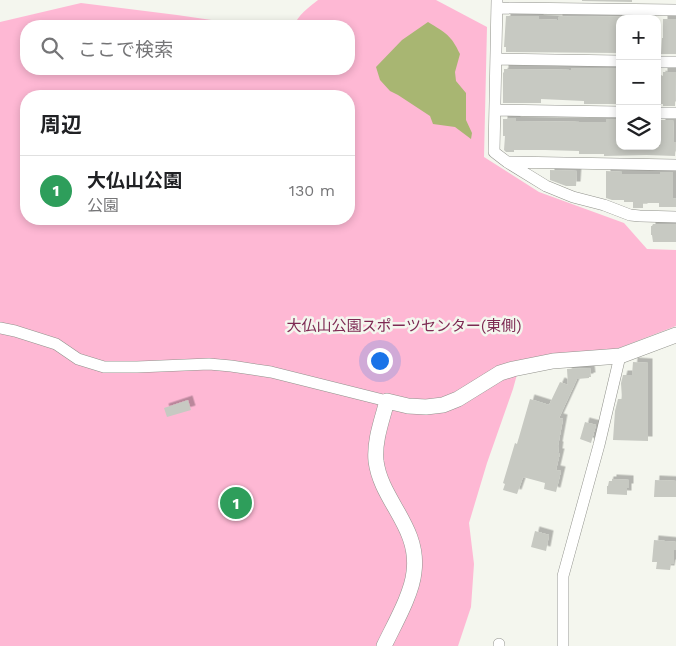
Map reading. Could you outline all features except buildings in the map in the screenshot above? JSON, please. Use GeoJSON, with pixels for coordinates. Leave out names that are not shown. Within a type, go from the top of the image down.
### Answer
{"type":"FeatureCollection","features":[{"type":"Feature","properties":{"kind":"street"},"geometry":{"type":"LineString","coordinates":[[676,10],[497,4],[494,152],[546,186],[573,197],[604,205],[630,215],[676,217]]}},
{"type":"Feature","properties":{"kind":"street"},"geometry":{"type":"LineString","coordinates":[[496,59],[616,61]]}},
{"type":"Feature","properties":{"kind":"street"},"geometry":{"type":"LineString","coordinates":[[661,62],[676,62]]}},
{"type":"Feature","properties":{"kind":"street"},"geometry":{"type":"LineString","coordinates":[[496,110],[616,112]]}},
{"type":"Feature","properties":{"kind":"street"},"geometry":{"type":"LineString","coordinates":[[661,113],[676,114]]}},
{"type":"Feature","properties":{"kind":"street"},"geometry":{"type":"LineString","coordinates":[[507,162],[676,165]]}},
{"type":"Feature","properties":{"kind":"street"},"geometry":{"type":"LineString","coordinates":[[0,328],[56,344],[78,358],[104,366],[137,367],[209,364],[230,366],[271,372],[408,406],[426,407],[443,405],[458,399],[500,373],[513,368],[553,361],[620,356],[676,335]]}},
{"type":"Feature","properties":{"kind":"street"},"geometry":{"type":"LineString","coordinates":[[562,646],[563,576],[599,444],[620,356]]}},
{"type":"Feature","properties":{"kind":"street"},"geometry":{"type":"LineString","coordinates":[[384,646],[410,588],[415,564],[408,531],[385,487],[376,461],[377,438],[387,401]]}},
{"type":"Feature","properties":{"kind":"green space","name":"大仏山公園スポーツセンター(東側)"},"geometry":{"type":"Polygon","coordinates":[[[318,0],[436,0],[487,27],[484,157],[539,192],[624,223],[647,249],[676,250],[676,326],[619,348],[605,351],[551,354],[521,360],[469,523],[474,564],[471,607],[458,646],[0,646],[0,22],[81,3],[212,20],[20,20],[20,75],[355,75],[355,20],[297,20],[318,0]]]}},
{"type":"Feature","properties":{"kind":"shaded area"},"geometry":{"type":"Polygon","coordinates":[[[428,22],[447,35],[460,54],[455,72],[456,81],[466,93],[466,120],[472,133],[471,139],[455,127],[433,124],[430,116],[390,91],[380,80],[376,67],[402,40],[428,22]]]}},
{"type":"Feature","properties":{"kind":"place","name":"大仏山公園"},"geometry":{"type":"Point","coordinates":[236,503]}}]}
